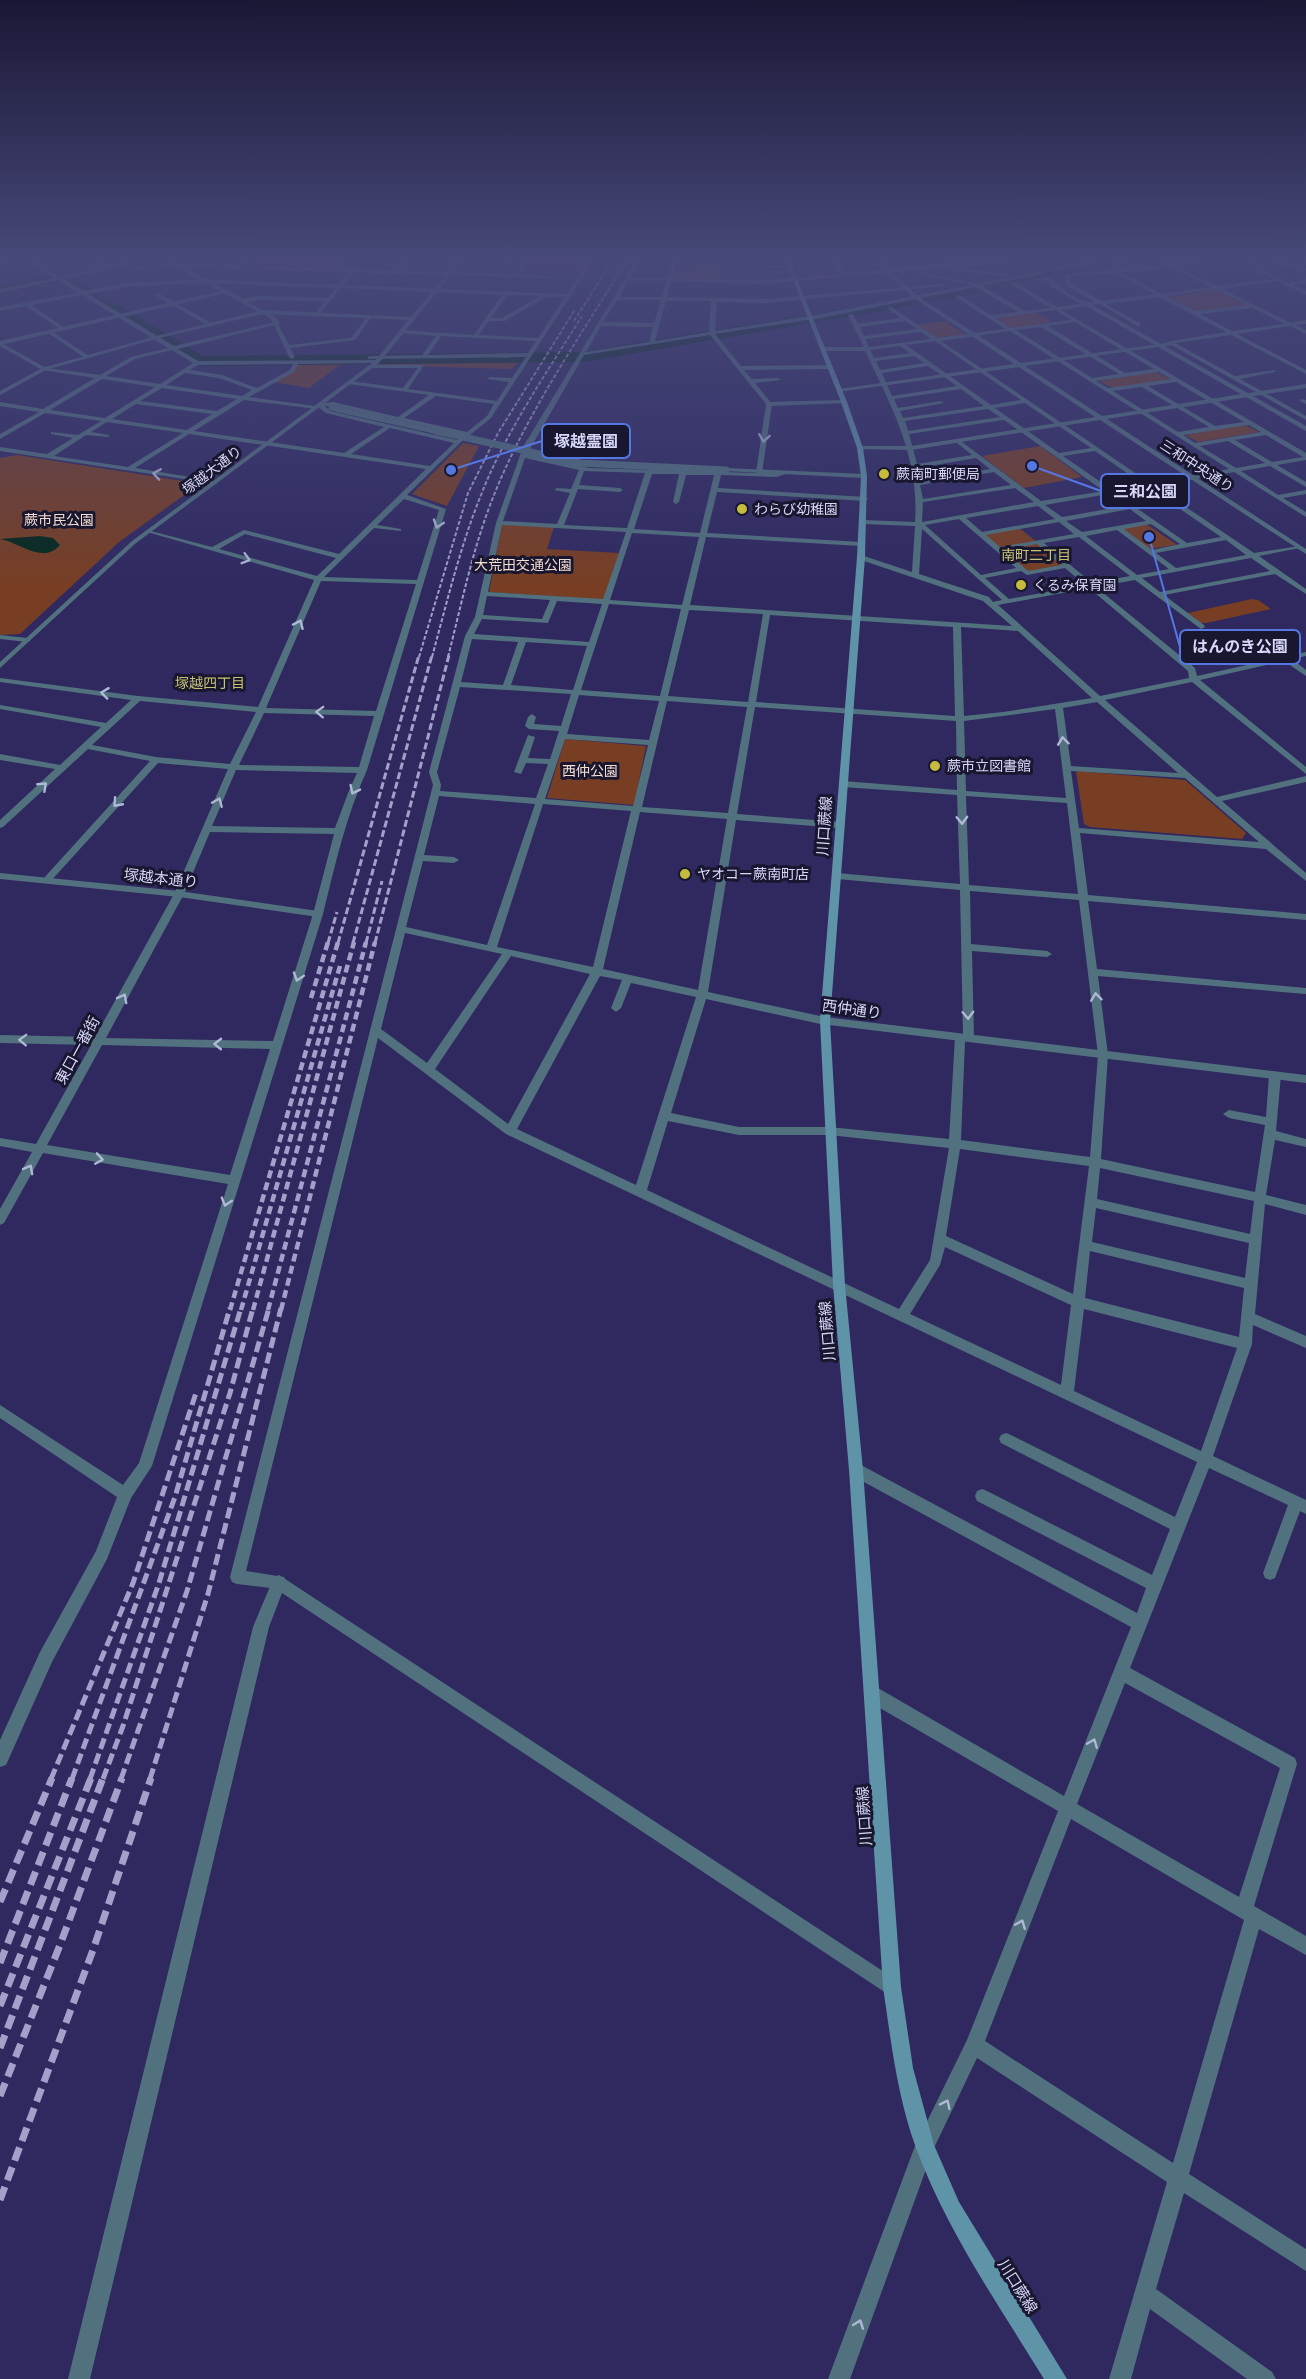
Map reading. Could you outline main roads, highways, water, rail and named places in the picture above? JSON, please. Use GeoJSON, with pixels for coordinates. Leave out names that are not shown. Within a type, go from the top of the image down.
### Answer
{"type":"FeatureCollection","features":[{"type":"Feature","properties":{"kind":"main road","name":"川口蕨線"},"geometry":{"type":"LineString","coordinates":[[830,368],[860,448],[865,499],[825,1021],[829,1131],[839,1285],[856,1470],[892,1987],[904,2068],[926,2146],[952,2210],[1056,2379]]}},
{"type":"Feature","properties":{"kind":"railway"},"geometry":{"type":"LineString","coordinates":[[419,657],[468,493],[498,433],[538,368]]}},
{"type":"Feature","properties":{"kind":"railway"},"geometry":{"type":"LineString","coordinates":[[432,657],[454,575],[481,495],[502,448],[549,368]]}},
{"type":"Feature","properties":{"kind":"railway"},"geometry":{"type":"LineString","coordinates":[[448,657],[468,575],[494,495],[523,433],[560,368]]}},
{"type":"Feature","properties":{"kind":"railway"},"geometry":{"type":"LineString","coordinates":[[338,943],[419,655]]}},
{"type":"Feature","properties":{"kind":"railway"},"geometry":{"type":"LineString","coordinates":[[353,943],[432,655]]}},
{"type":"Feature","properties":{"kind":"railway"},"geometry":{"type":"LineString","coordinates":[[375,943],[449,655]]}},
{"type":"Feature","properties":{"kind":"railway"},"geometry":{"type":"LineString","coordinates":[[366,943],[382,881]]}},
{"type":"Feature","properties":{"kind":"railway"},"geometry":{"type":"LineString","coordinates":[[328,943],[337,912]]}},
{"type":"Feature","properties":{"kind":"railway"},"geometry":{"type":"LineString","coordinates":[[311,998],[328,942]]}},
{"type":"Feature","properties":{"kind":"railway"},"geometry":{"type":"LineString","coordinates":[[230,1310],[338,942]]}},
{"type":"Feature","properties":{"kind":"railway"},"geometry":{"type":"LineString","coordinates":[[253,1310],[354,942]]}},
{"type":"Feature","properties":{"kind":"railway"},"geometry":{"type":"LineString","coordinates":[[268,1310],[366,942]]}},
{"type":"Feature","properties":{"kind":"railway"},"geometry":{"type":"LineString","coordinates":[[281,1310],[375,942]]}},
{"type":"Feature","properties":{"kind":"railway"},"geometry":{"type":"LineString","coordinates":[[241,1310],[340,966]]}},
{"type":"Feature","properties":{"kind":"railway"},"geometry":{"type":"LineString","coordinates":[[72,1779],[175,1497],[230,1308]]}},
{"type":"Feature","properties":{"kind":"railway"},"geometry":{"type":"LineString","coordinates":[[90,1779],[159,1583],[241,1308]]}},
{"type":"Feature","properties":{"kind":"railway"},"geometry":{"type":"LineString","coordinates":[[103,1779],[123,1726],[230,1393],[253,1308]]}},
{"type":"Feature","properties":{"kind":"railway"},"geometry":{"type":"LineString","coordinates":[[121,1779],[187,1591],[269,1308]]}},
{"type":"Feature","properties":{"kind":"railway"},"geometry":{"type":"LineString","coordinates":[[150,1779],[208,1594],[281,1308]]}},
{"type":"Feature","properties":{"kind":"railway"},"geometry":{"type":"LineString","coordinates":[[51,1779],[133,1583],[196,1393]]}},
{"type":"Feature","properties":{"kind":"railway"},"geometry":{"type":"LineString","coordinates":[[0,1902],[52,1778]]}},
{"type":"Feature","properties":{"kind":"railway"},"geometry":{"type":"LineString","coordinates":[[0,1963],[72,1778]]}},
{"type":"Feature","properties":{"kind":"railway"},"geometry":{"type":"LineString","coordinates":[[0,2006],[91,1778]]}},
{"type":"Feature","properties":{"kind":"railway"},"geometry":{"type":"LineString","coordinates":[[0,2048],[103,1778]]}},
{"type":"Feature","properties":{"kind":"railway"},"geometry":{"type":"LineString","coordinates":[[0,2096],[60,1945],[122,1778]]}},
{"type":"Feature","properties":{"kind":"railway"},"geometry":{"type":"LineString","coordinates":[[0,2200],[93,1950],[151,1778]]}},
{"type":"Feature","properties":{"kind":"place","name":"三和公園"},"geometry":{"type":"Point","coordinates":[1032,466]}},
{"type":"Feature","properties":{"kind":"place","name":"塚越霊園"},"geometry":{"type":"Point","coordinates":[451,470]}},
{"type":"Feature","properties":{"kind":"place","name":"蕨南町郵便局"},"geometry":{"type":"Point","coordinates":[884,474]}},
{"type":"Feature","properties":{"kind":"place","name":"わらび幼稚園"},"geometry":{"type":"Point","coordinates":[742,509]}},
{"type":"Feature","properties":{"kind":"place","name":"はんのき公園"},"geometry":{"type":"Point","coordinates":[1149,537]}},
{"type":"Feature","properties":{"kind":"place","name":"くるみ保育園"},"geometry":{"type":"Point","coordinates":[1021,585]}},
{"type":"Feature","properties":{"kind":"place","name":"蕨市立図書館"},"geometry":{"type":"Point","coordinates":[935,766]}},
{"type":"Feature","properties":{"kind":"place","name":"ヤオコー蕨南町店"},"geometry":{"type":"Point","coordinates":[685,874]}},
{"type":"Feature","properties":{"kind":"district","name":"南町二丁目"},"geometry":{"type":"Point","coordinates":[1036,555]}},
{"type":"Feature","properties":{"kind":"district","name":"塚越四丁目"},"geometry":{"type":"Point","coordinates":[210,683]}},
{"type":"Feature","properties":{"kind":"park label","name":"蕨市民公園"},"geometry":{"type":"Point","coordinates":[59,520]}},
{"type":"Feature","properties":{"kind":"park label","name":"大荒田交通公園"},"geometry":{"type":"Point","coordinates":[523,565]}},
{"type":"Feature","properties":{"kind":"park label","name":"西仲公園"},"geometry":{"type":"Point","coordinates":[590,771]}}]}
